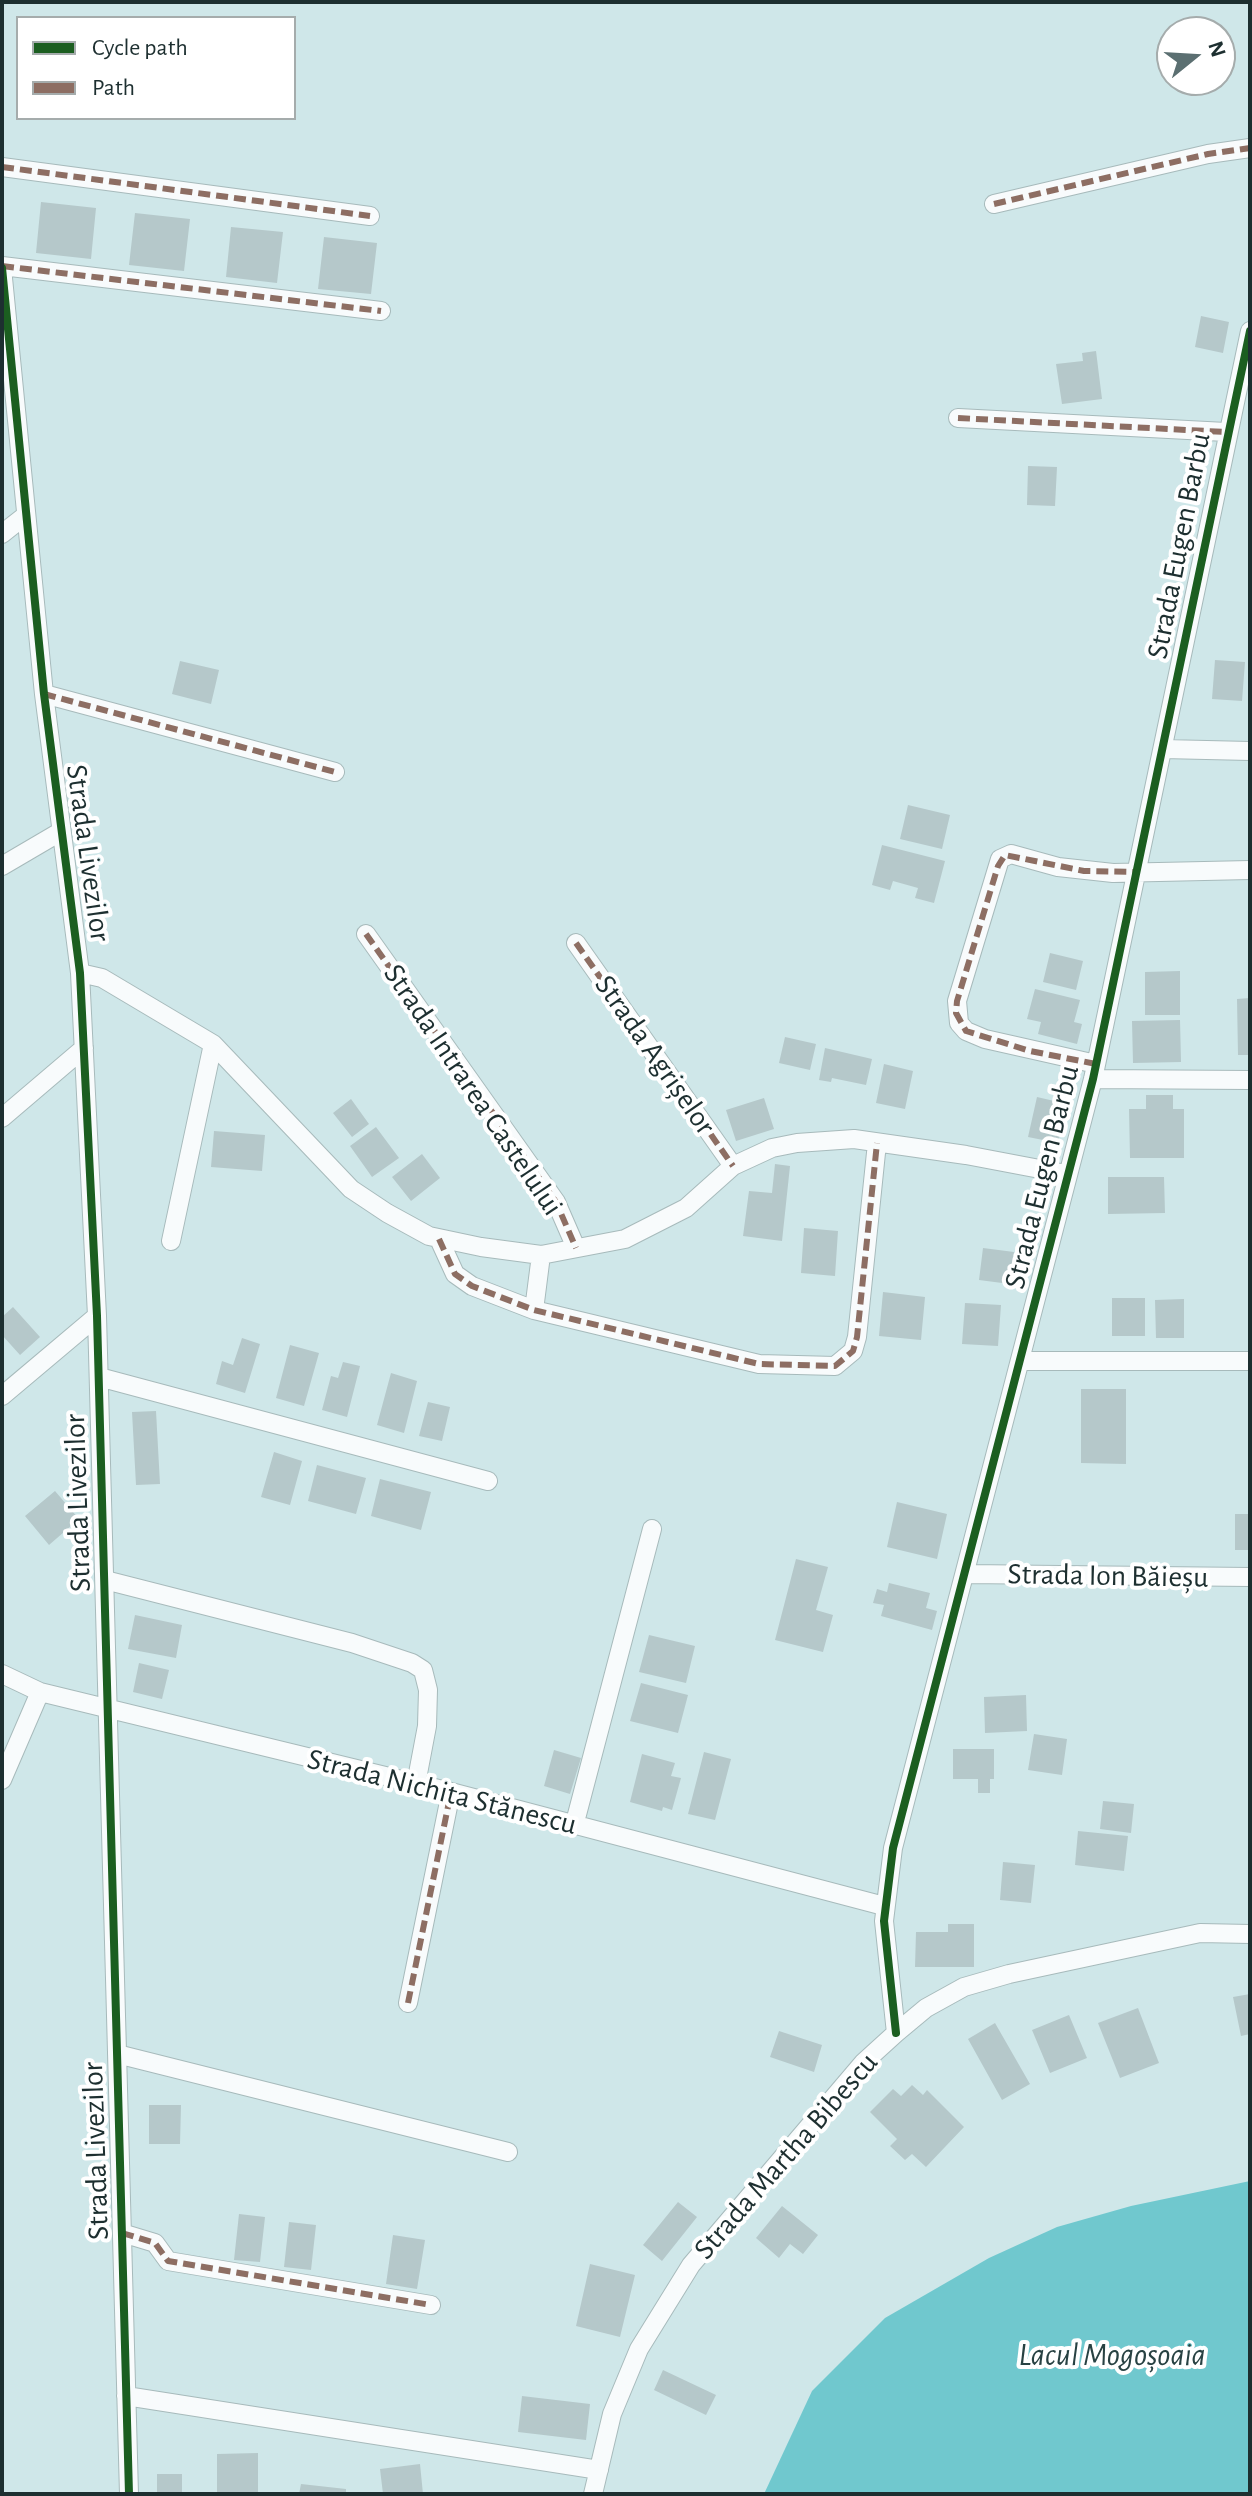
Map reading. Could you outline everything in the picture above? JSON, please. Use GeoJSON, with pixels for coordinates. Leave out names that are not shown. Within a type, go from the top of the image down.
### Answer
{"type":"FeatureCollection","features":[{"type":"Feature","properties":{"kind":"street"},"geometry":{"type":"LineString","coordinates":[[994,204],[1208,154],[1250,148]]}},
{"type":"Feature","properties":{"kind":"street"},"geometry":{"type":"LineString","coordinates":[[2,167],[370,216]]}},
{"type":"Feature","properties":{"kind":"street"},"geometry":{"type":"LineString","coordinates":[[2,267],[381,311]]}},
{"type":"Feature","properties":{"kind":"street","name":"Strada Livezilor"},"geometry":{"type":"LineString","coordinates":[[2,267],[44,694],[80,973],[99,1377],[129,2494]]}},
{"type":"Feature","properties":{"kind":"street","name":"Strada Eugen Barbu"},"geometry":{"type":"LineString","coordinates":[[896,2033],[884,1906],[893,1848],[1094,1072],[1139,872],[1226,432],[1250,331]]}},
{"type":"Feature","properties":{"kind":"street"},"geometry":{"type":"LineString","coordinates":[[958,418],[1226,432]]}},
{"type":"Feature","properties":{"kind":"street"},"geometry":{"type":"LineString","coordinates":[[2,534],[26,515]]}},
{"type":"Feature","properties":{"kind":"street"},"geometry":{"type":"LineString","coordinates":[[44,694],[335,772]]}},
{"type":"Feature","properties":{"kind":"street"},"geometry":{"type":"LineString","coordinates":[[1163,749],[1250,751]]}},
{"type":"Feature","properties":{"kind":"street"},"geometry":{"type":"LineString","coordinates":[[2,866],[60,832]]}},
{"type":"Feature","properties":{"kind":"street"},"geometry":{"type":"LineString","coordinates":[[1250,870],[1084,871],[1005,855],[998,866],[956,1013],[966,1031],[1094,1072],[1250,1080]]}},
{"type":"Feature","properties":{"kind":"street","name":"Strada Intrarea Castelului"},"geometry":{"type":"LineString","coordinates":[[366,934],[556,1202],[576,1248]]}},
{"type":"Feature","properties":{"kind":"street","name":"Strada Agrișelor"},"geometry":{"type":"LineString","coordinates":[[576,943],[733,1166]]}},
{"type":"Feature","properties":{"kind":"street"},"geometry":{"type":"LineString","coordinates":[[80,973],[102,978],[213,1044],[351,1189],[387,1213],[439,1239],[541,1255],[625,1239],[686,1208],[733,1166],[772,1148],[797,1143],[854,1139],[1066,1174]]}},
{"type":"Feature","properties":{"kind":"street"},"geometry":{"type":"LineString","coordinates":[[171,1241],[213,1044]]}},
{"type":"Feature","properties":{"kind":"street"},"geometry":{"type":"LineString","coordinates":[[2,1118],[84,1048]]}},
{"type":"Feature","properties":{"kind":"street"},"geometry":{"type":"LineString","coordinates":[[439,1239],[455,1274],[472,1286],[534,1310],[759,1364],[835,1366],[853,1351],[857,1337],[877,1143]]}},
{"type":"Feature","properties":{"kind":"street"},"geometry":{"type":"LineString","coordinates":[[534,1310],[541,1255]]}},
{"type":"Feature","properties":{"kind":"street"},"geometry":{"type":"LineString","coordinates":[[2,1396],[97,1316]]}},
{"type":"Feature","properties":{"kind":"street"},"geometry":{"type":"LineString","coordinates":[[1020,1361],[1250,1361]]}},
{"type":"Feature","properties":{"kind":"street","name":"Strada Livezilor"},"geometry":{"type":"LineString","coordinates":[[99,1377],[488,1481]]}},
{"type":"Feature","properties":{"kind":"street"},"geometry":{"type":"LineString","coordinates":[[574,1826],[652,1529]]}},
{"type":"Feature","properties":{"kind":"street","name":"Strada Ion Băieșu"},"geometry":{"type":"LineString","coordinates":[[966,1574],[1250,1577]]}},
{"type":"Feature","properties":{"kind":"street"},"geometry":{"type":"LineString","coordinates":[[105,1580],[352,1643],[412,1663],[423,1670],[428,1690],[427,1726],[416,1784]]}},
{"type":"Feature","properties":{"kind":"street","name":"Strada Nichita Stănescu"},"geometry":{"type":"LineString","coordinates":[[2,1674],[40,1692],[108,1710],[451,1792],[884,1906]]}},
{"type":"Feature","properties":{"kind":"street"},"geometry":{"type":"LineString","coordinates":[[2,1780],[40,1692]]}},
{"type":"Feature","properties":{"kind":"street"},"geometry":{"type":"LineString","coordinates":[[408,2003],[451,1792]]}},
{"type":"Feature","properties":{"kind":"street","name":"Strada Martha Bibescu"},"geometry":{"type":"LineString","coordinates":[[593,2494],[612,2414],[639,2349],[691,2265],[863,2063],[896,2033],[926,2008],[964,1987],[1009,1974],[1200,1933],[1250,1934]]}},
{"type":"Feature","properties":{"kind":"street"},"geometry":{"type":"LineString","coordinates":[[117,2054],[508,2152]]}},
{"type":"Feature","properties":{"kind":"street"},"geometry":{"type":"LineString","coordinates":[[122,2233],[138,2235],[155,2243],[168,2261],[431,2305]]}},
{"type":"Feature","properties":{"kind":"street"},"geometry":{"type":"LineString","coordinates":[[126,2396],[599,2470]]}},
{"type":"Feature","properties":{"kind":"water","name":"Lacul Mogoșoaia"},"geometry":{"type":"Polygon","coordinates":[[[1250,2181],[1250,2494],[764,2494],[812,2391],[885,2318],[989,2258],[1057,2227],[1131,2206],[1250,2181]]]}},
{"type":"Feature","properties":{"kind":"building"},"geometry":{"type":"Polygon","coordinates":[[[41,202],[96,208],[91,259],[36,253],[41,202]]]}},
{"type":"Feature","properties":{"kind":"building"},"geometry":{"type":"Polygon","coordinates":[[[135,213],[190,219],[184,271],[129,265],[135,213]]]}},
{"type":"Feature","properties":{"kind":"building"},"geometry":{"type":"Polygon","coordinates":[[[231,227],[283,232],[277,283],[226,277],[231,227]]]}},
{"type":"Feature","properties":{"kind":"building"},"geometry":{"type":"Polygon","coordinates":[[[324,237],[377,243],[371,294],[318,289],[324,237]]]}},
{"type":"Feature","properties":{"kind":"building"},"geometry":{"type":"Polygon","coordinates":[[[1201,316],[1229,322],[1223,353],[1195,347],[1201,316]]]}},
{"type":"Feature","properties":{"kind":"building"},"geometry":{"type":"Polygon","coordinates":[[[1096,351],[1102,399],[1062,404],[1056,364],[1083,361],[1082,353],[1096,351]]]}},
{"type":"Feature","properties":{"kind":"building"},"geometry":{"type":"Polygon","coordinates":[[[1028,466],[1057,467],[1055,506],[1027,505],[1028,466]]]}},
{"type":"Feature","properties":{"kind":"building"},"geometry":{"type":"Polygon","coordinates":[[[1215,660],[1245,662],[1242,701],[1212,699],[1215,660]]]}},
{"type":"Feature","properties":{"kind":"building"},"geometry":{"type":"Polygon","coordinates":[[[180,661],[219,670],[211,704],[172,694],[180,661]]]}},
{"type":"Feature","properties":{"kind":"building"},"geometry":{"type":"Polygon","coordinates":[[[908,805],[950,815],[942,849],[900,839],[908,805]]]}},
{"type":"Feature","properties":{"kind":"building"},"geometry":{"type":"Polygon","coordinates":[[[882,845],[945,861],[934,903],[915,898],[918,888],[893,881],[890,890],[872,885],[882,845]]]}},
{"type":"Feature","properties":{"kind":"building"},"geometry":{"type":"Polygon","coordinates":[[[1050,953],[1083,961],[1076,990],[1043,982],[1050,953]]]}},
{"type":"Feature","properties":{"kind":"building"},"geometry":{"type":"Polygon","coordinates":[[[1180,971],[1180,1015],[1145,1015],[1145,972],[1180,971]]]}},
{"type":"Feature","properties":{"kind":"building"},"geometry":{"type":"Polygon","coordinates":[[[1035,989],[1080,1000],[1074,1022],[1082,1024],[1077,1044],[1038,1034],[1041,1022],[1027,1019],[1035,989]]]}},
{"type":"Feature","properties":{"kind":"building"},"geometry":{"type":"Polygon","coordinates":[[[1250,998],[1250,1055],[1238,1055],[1237,999],[1250,998]]]}},
{"type":"Feature","properties":{"kind":"building"},"geometry":{"type":"Polygon","coordinates":[[[1180,1020],[1181,1062],[1133,1063],[1132,1021],[1180,1020]]]}},
{"type":"Feature","properties":{"kind":"building"},"geometry":{"type":"Polygon","coordinates":[[[785,1037],[816,1044],[810,1070],[779,1063],[785,1037]]]}},
{"type":"Feature","properties":{"kind":"building"},"geometry":{"type":"Polygon","coordinates":[[[825,1048],[872,1059],[866,1085],[832,1078],[831,1082],[819,1080],[825,1048]]]}},
{"type":"Feature","properties":{"kind":"building"},"geometry":{"type":"Polygon","coordinates":[[[884,1064],[913,1071],[905,1109],[876,1103],[884,1064]]]}},
{"type":"Feature","properties":{"kind":"building"},"geometry":{"type":"Polygon","coordinates":[[[1146,1095],[1173,1095],[1173,1109],[1184,1109],[1184,1158],[1130,1158],[1129,1109],[1146,1109],[1146,1095]]]}},
{"type":"Feature","properties":{"kind":"building"},"geometry":{"type":"Polygon","coordinates":[[[1037,1097],[1067,1104],[1058,1143],[1028,1137],[1037,1097]]]}},
{"type":"Feature","properties":{"kind":"building"},"geometry":{"type":"Polygon","coordinates":[[[764,1098],[774,1129],[736,1141],[726,1110],[764,1098]]]}},
{"type":"Feature","properties":{"kind":"building"},"geometry":{"type":"Polygon","coordinates":[[[351,1099],[369,1124],[352,1137],[333,1113],[351,1099]]]}},
{"type":"Feature","properties":{"kind":"building"},"geometry":{"type":"Polygon","coordinates":[[[376,1127],[399,1158],[372,1177],[350,1146],[376,1127]]]}},
{"type":"Feature","properties":{"kind":"building"},"geometry":{"type":"Polygon","coordinates":[[[214,1131],[265,1135],[262,1171],[211,1167],[214,1131]]]}},
{"type":"Feature","properties":{"kind":"building"},"geometry":{"type":"Polygon","coordinates":[[[422,1154],[440,1178],[411,1201],[392,1177],[422,1154]]]}},
{"type":"Feature","properties":{"kind":"building"},"geometry":{"type":"Polygon","coordinates":[[[775,1164],[790,1166],[782,1241],[743,1236],[749,1191],[772,1193],[775,1164]]]}},
{"type":"Feature","properties":{"kind":"building"},"geometry":{"type":"Polygon","coordinates":[[[1108,1177],[1164,1177],[1165,1213],[1108,1214],[1108,1177]]]}},
{"type":"Feature","properties":{"kind":"building"},"geometry":{"type":"Polygon","coordinates":[[[804,1228],[838,1231],[835,1276],[801,1273],[804,1228]]]}},
{"type":"Feature","properties":{"kind":"building"},"geometry":{"type":"Polygon","coordinates":[[[983,1248],[1014,1252],[1010,1284],[979,1280],[983,1248]]]}},
{"type":"Feature","properties":{"kind":"building"},"geometry":{"type":"Polygon","coordinates":[[[883,1292],[925,1297],[921,1340],[879,1336],[883,1292]]]}},
{"type":"Feature","properties":{"kind":"building"},"geometry":{"type":"Polygon","coordinates":[[[1112,1298],[1145,1298],[1145,1336],[1112,1336],[1112,1298]]]}},
{"type":"Feature","properties":{"kind":"building"},"geometry":{"type":"Polygon","coordinates":[[[1184,1299],[1184,1338],[1156,1338],[1155,1300],[1184,1299]]]}},
{"type":"Feature","properties":{"kind":"building"},"geometry":{"type":"Polygon","coordinates":[[[965,1303],[1001,1305],[998,1346],[962,1344],[965,1303]]]}},
{"type":"Feature","properties":{"kind":"building"},"geometry":{"type":"Polygon","coordinates":[[[13,1307],[40,1337],[20,1355],[2,1335],[2,1317],[13,1307]]]}},
{"type":"Feature","properties":{"kind":"building"},"geometry":{"type":"Polygon","coordinates":[[[242,1338],[260,1344],[245,1393],[216,1384],[222,1361],[233,1365],[242,1338]]]}},
{"type":"Feature","properties":{"kind":"building"},"geometry":{"type":"Polygon","coordinates":[[[290,1345],[319,1353],[304,1406],[276,1398],[290,1345]]]}},
{"type":"Feature","properties":{"kind":"building"},"geometry":{"type":"Polygon","coordinates":[[[343,1362],[360,1366],[347,1417],[322,1410],[331,1376],[338,1378],[343,1362]]]}},
{"type":"Feature","properties":{"kind":"building"},"geometry":{"type":"Polygon","coordinates":[[[391,1373],[417,1381],[404,1433],[377,1425],[391,1373]]]}},
{"type":"Feature","properties":{"kind":"building"},"geometry":{"type":"Polygon","coordinates":[[[1081,1389],[1126,1389],[1126,1464],[1081,1463],[1081,1389]]]}},
{"type":"Feature","properties":{"kind":"building"},"geometry":{"type":"Polygon","coordinates":[[[428,1402],[450,1407],[442,1441],[419,1436],[428,1402]]]}},
{"type":"Feature","properties":{"kind":"building"},"geometry":{"type":"Polygon","coordinates":[[[156,1411],[160,1484],[136,1485],[132,1412],[156,1411]]]}},
{"type":"Feature","properties":{"kind":"building"},"geometry":{"type":"Polygon","coordinates":[[[274,1452],[302,1461],[290,1505],[261,1497],[274,1452]]]}},
{"type":"Feature","properties":{"kind":"building"},"geometry":{"type":"Polygon","coordinates":[[[317,1465],[366,1478],[356,1514],[308,1501],[317,1465]]]}},
{"type":"Feature","properties":{"kind":"building"},"geometry":{"type":"Polygon","coordinates":[[[380,1479],[431,1492],[421,1530],[371,1516],[380,1479]]]}},
{"type":"Feature","properties":{"kind":"building"},"geometry":{"type":"Polygon","coordinates":[[[55,1491],[79,1519],[49,1545],[25,1516],[55,1491]]]}},
{"type":"Feature","properties":{"kind":"building"},"geometry":{"type":"Polygon","coordinates":[[[897,1502],[947,1514],[937,1559],[887,1547],[897,1502]]]}},
{"type":"Feature","properties":{"kind":"building"},"geometry":{"type":"Polygon","coordinates":[[[1235,1514],[1250,1514],[1250,1550],[1235,1550],[1235,1514]]]}},
{"type":"Feature","properties":{"kind":"building"},"geometry":{"type":"Polygon","coordinates":[[[796,1559],[828,1567],[816,1610],[833,1615],[823,1652],[775,1640],[796,1559]]]}},
{"type":"Feature","properties":{"kind":"building"},"geometry":{"type":"Polygon","coordinates":[[[889,1583],[930,1593],[926,1608],[937,1611],[932,1630],[881,1616],[884,1605],[873,1603],[877,1589],[887,1592],[889,1583]]]}},
{"type":"Feature","properties":{"kind":"building"},"geometry":{"type":"Polygon","coordinates":[[[135,1615],[182,1625],[176,1658],[128,1649],[135,1615]]]}},
{"type":"Feature","properties":{"kind":"building"},"geometry":{"type":"Polygon","coordinates":[[[649,1635],[695,1646],[686,1683],[639,1672],[649,1635]]]}},
{"type":"Feature","properties":{"kind":"building"},"geometry":{"type":"Polygon","coordinates":[[[139,1663],[169,1670],[162,1699],[133,1692],[139,1663]]]}},
{"type":"Feature","properties":{"kind":"building"},"geometry":{"type":"Polygon","coordinates":[[[641,1683],[688,1695],[678,1733],[630,1721],[641,1683]]]}},
{"type":"Feature","properties":{"kind":"building"},"geometry":{"type":"Polygon","coordinates":[[[1026,1695],[1027,1731],[985,1733],[984,1697],[1026,1695]]]}},
{"type":"Feature","properties":{"kind":"building"},"geometry":{"type":"Polygon","coordinates":[[[1034,1734],[1067,1739],[1062,1775],[1028,1770],[1034,1734]]]}},
{"type":"Feature","properties":{"kind":"building"},"geometry":{"type":"Polygon","coordinates":[[[953,1749],[994,1749],[994,1779],[990,1779],[990,1793],[978,1793],[978,1779],[953,1779],[953,1749]]]}},
{"type":"Feature","properties":{"kind":"building"},"geometry":{"type":"Polygon","coordinates":[[[554,1750],[581,1758],[570,1794],[544,1786],[554,1750]]]}},
{"type":"Feature","properties":{"kind":"building"},"geometry":{"type":"Polygon","coordinates":[[[704,1752],[731,1759],[715,1820],[688,1814],[704,1752]]]}},
{"type":"Feature","properties":{"kind":"building"},"geometry":{"type":"Polygon","coordinates":[[[642,1754],[675,1763],[671,1776],[681,1778],[672,1810],[663,1807],[662,1811],[630,1802],[642,1754]]]}},
{"type":"Feature","properties":{"kind":"building"},"geometry":{"type":"Polygon","coordinates":[[[1103,1801],[1134,1804],[1131,1833],[1100,1829],[1103,1801]]]}},
{"type":"Feature","properties":{"kind":"building"},"geometry":{"type":"Polygon","coordinates":[[[1078,1831],[1128,1836],[1124,1871],[1075,1865],[1078,1831]]]}},
{"type":"Feature","properties":{"kind":"building"},"geometry":{"type":"Polygon","coordinates":[[[1003,1862],[1035,1865],[1031,1903],[1000,1900],[1003,1862]]]}},
{"type":"Feature","properties":{"kind":"building"},"geometry":{"type":"Polygon","coordinates":[[[948,1924],[974,1924],[974,1967],[915,1967],[916,1932],[948,1932],[948,1924]]]}},
{"type":"Feature","properties":{"kind":"building"},"geometry":{"type":"Polygon","coordinates":[[[1250,1994],[1250,2034],[1241,2036],[1233,1997],[1250,1994]]]}},
{"type":"Feature","properties":{"kind":"building"},"geometry":{"type":"Polygon","coordinates":[[[1138,2008],[1159,2063],[1120,2078],[1098,2023],[1138,2008]]]}},
{"type":"Feature","properties":{"kind":"building"},"geometry":{"type":"Polygon","coordinates":[[[1069,2015],[1087,2058],[1050,2073],[1032,2030],[1069,2015]]]}},
{"type":"Feature","properties":{"kind":"building"},"geometry":{"type":"Polygon","coordinates":[[[995,2023],[1030,2084],[1002,2100],[968,2039],[995,2023]]]}},
{"type":"Feature","properties":{"kind":"building"},"geometry":{"type":"Polygon","coordinates":[[[779,2031],[822,2045],[814,2072],[770,2057],[779,2031]]]}},
{"type":"Feature","properties":{"kind":"building"},"geometry":{"type":"Polygon","coordinates":[[[912,2085],[923,2095],[927,2090],[964,2127],[926,2167],[912,2154],[905,2160],[890,2146],[897,2139],[870,2112],[893,2089],[901,2096],[912,2085]]]}},
{"type":"Feature","properties":{"kind":"building"},"geometry":{"type":"Polygon","coordinates":[[[149,2105],[181,2105],[180,2144],[149,2144],[149,2105]]]}},
{"type":"Feature","properties":{"kind":"building"},"geometry":{"type":"Polygon","coordinates":[[[678,2202],[697,2217],[662,2261],[643,2245],[678,2202]]]}},
{"type":"Feature","properties":{"kind":"building"},"geometry":{"type":"Polygon","coordinates":[[[782,2206],[818,2235],[803,2254],[790,2244],[779,2258],[756,2238],[782,2206]]]}},
{"type":"Feature","properties":{"kind":"building"},"geometry":{"type":"Polygon","coordinates":[[[239,2214],[265,2217],[260,2262],[234,2260],[239,2214]]]}},
{"type":"Feature","properties":{"kind":"building"},"geometry":{"type":"Polygon","coordinates":[[[289,2222],[316,2225],[311,2270],[284,2267],[289,2222]]]}},
{"type":"Feature","properties":{"kind":"building"},"geometry":{"type":"Polygon","coordinates":[[[393,2235],[425,2240],[417,2289],[386,2284],[393,2235]]]}},
{"type":"Feature","properties":{"kind":"building"},"geometry":{"type":"Polygon","coordinates":[[[590,2264],[635,2275],[620,2337],[576,2326],[590,2264]]]}},
{"type":"Feature","properties":{"kind":"building"},"geometry":{"type":"Polygon","coordinates":[[[663,2370],[716,2395],[706,2415],[654,2390],[663,2370]]]}},
{"type":"Feature","properties":{"kind":"building"},"geometry":{"type":"Polygon","coordinates":[[[522,2396],[590,2404],[586,2440],[518,2432],[522,2396]]]}},
{"type":"Feature","properties":{"kind":"building"},"geometry":{"type":"Polygon","coordinates":[[[258,2453],[258,2494],[217,2494],[217,2454],[258,2453]]]}},
{"type":"Feature","properties":{"kind":"building"},"geometry":{"type":"Polygon","coordinates":[[[420,2464],[423,2494],[383,2494],[380,2469],[420,2464]]]}},
{"type":"Feature","properties":{"kind":"building"},"geometry":{"type":"Polygon","coordinates":[[[157,2474],[182,2474],[182,2494],[157,2494],[157,2474]]]}},
{"type":"Feature","properties":{"kind":"building"},"geometry":{"type":"Polygon","coordinates":[[[301,2484],[346,2489],[346,2494],[299,2494],[301,2484]]]}},
{"type":"Feature","properties":{"kind":"marked path"},"geometry":{"type":"LineString","coordinates":[[994,204],[1208,154],[1250,148]]}},
{"type":"Feature","properties":{"kind":"marked path"},"geometry":{"type":"LineString","coordinates":[[2,167],[370,216]]}},
{"type":"Feature","properties":{"kind":"marked path"},"geometry":{"type":"LineString","coordinates":[[2,266],[381,311]]}},
{"type":"Feature","properties":{"kind":"marked path"},"geometry":{"type":"LineString","coordinates":[[958,418],[1226,432]]}},
{"type":"Feature","properties":{"kind":"marked path"},"geometry":{"type":"LineString","coordinates":[[44,694],[335,772]]}},
{"type":"Feature","properties":{"kind":"marked path"},"geometry":{"type":"LineString","coordinates":[[1096,1064],[1030,1051],[966,1031],[956,1013],[957,1001],[998,866],[1005,855],[1084,871],[1139,872]]}},
{"type":"Feature","properties":{"kind":"marked path"},"geometry":{"type":"LineString","coordinates":[[366,934],[556,1202],[576,1248]]}},
{"type":"Feature","properties":{"kind":"marked path"},"geometry":{"type":"LineString","coordinates":[[576,943],[733,1166]]}},
{"type":"Feature","properties":{"kind":"marked path"},"geometry":{"type":"LineString","coordinates":[[439,1239],[455,1274],[472,1286],[534,1310],[759,1364],[835,1366],[853,1351],[857,1337],[877,1143]]}},
{"type":"Feature","properties":{"kind":"marked path"},"geometry":{"type":"LineString","coordinates":[[408,2003],[451,1792]]}},
{"type":"Feature","properties":{"kind":"marked path"},"geometry":{"type":"LineString","coordinates":[[122,2233],[155,2243],[168,2261],[431,2305]]}},
{"type":"Feature","properties":{"kind":"cycle path"},"geometry":{"type":"LineString","coordinates":[[2,268],[44,694],[80,973],[97,1316],[129,2494]]}},
{"type":"Feature","properties":{"kind":"cycle path"},"geometry":{"type":"LineString","coordinates":[[896,2033],[884,1921],[893,1848],[1093,1079],[1250,331]]}}]}
